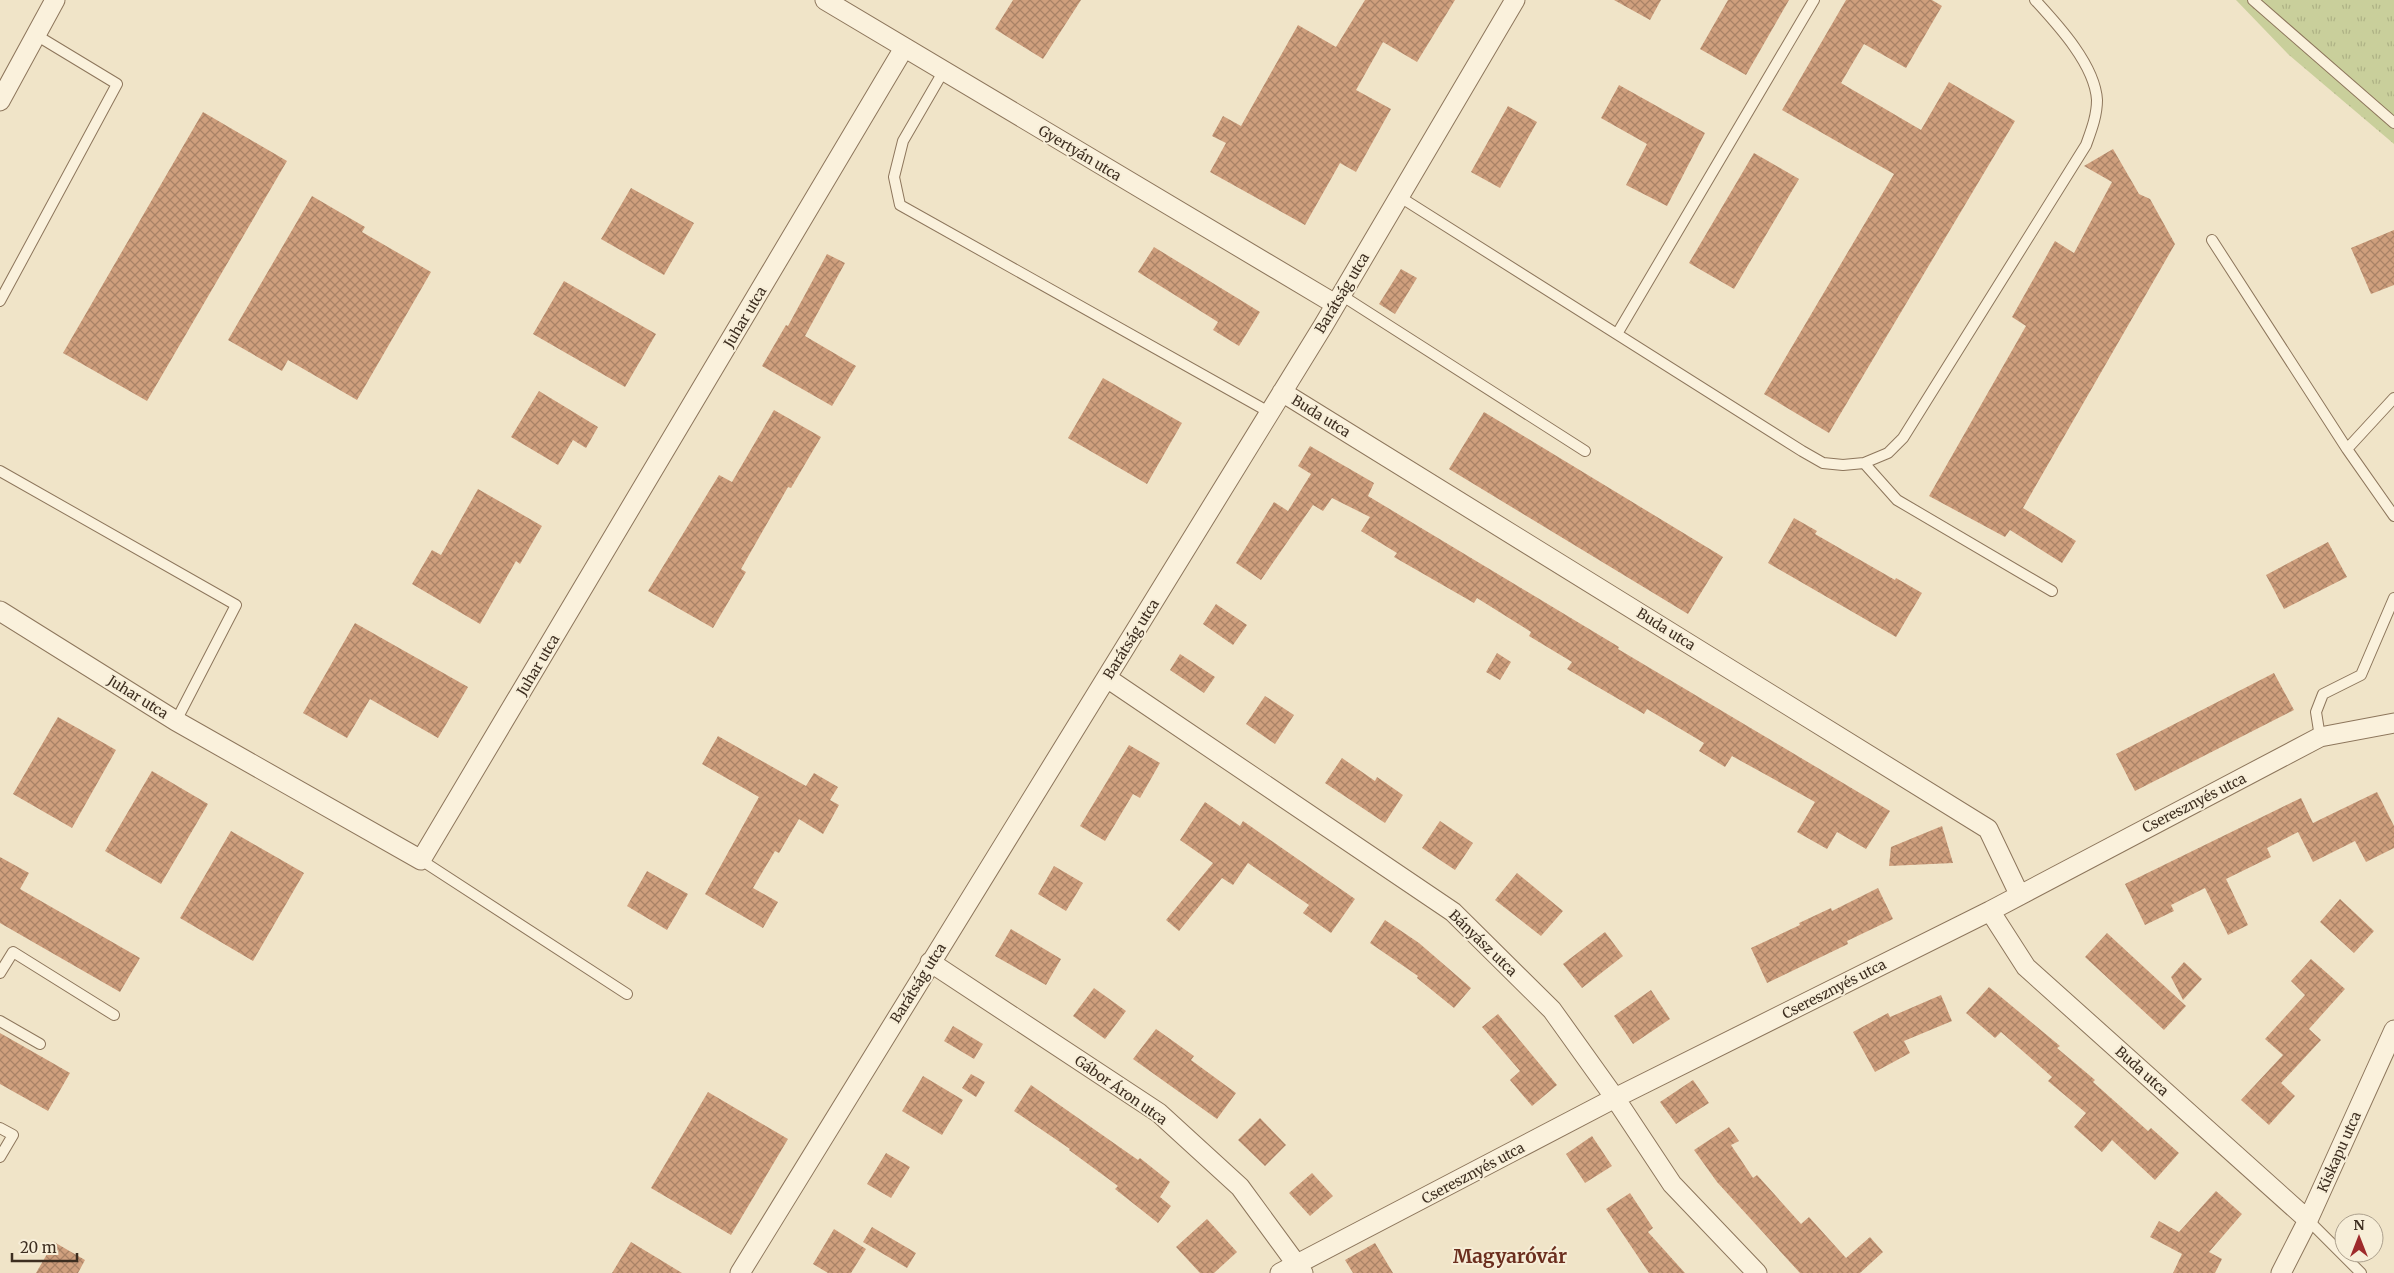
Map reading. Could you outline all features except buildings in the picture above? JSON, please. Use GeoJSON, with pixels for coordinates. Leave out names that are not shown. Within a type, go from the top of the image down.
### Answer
{"type":"FeatureCollection","features":[{"type":"Feature","properties":{"kind":"street"},"geometry":{"type":"LineString","coordinates":[[0,101],[55,0]]}},
{"type":"Feature","properties":{"kind":"street","name":"Gyertyán utca"},"geometry":{"type":"LineString","coordinates":[[825,0],[943,72],[1338,299]]}},
{"type":"Feature","properties":{"kind":"street","name":"Barátság utca"},"geometry":{"type":"LineString","coordinates":[[749,1270],[930,962],[1270,412],[1400,197],[1515,0]]}},
{"type":"Feature","properties":{"kind":"street","name":"Juhar utca"},"geometry":{"type":"LineString","coordinates":[[0,612],[176,721],[422,860],[904,48]]}},
{"type":"Feature","properties":{"kind":"street","name":"Buda utca"},"geometry":{"type":"LineString","coordinates":[[1282,392],[1988,829],[2019,894]]}},
{"type":"Feature","properties":{"kind":"street","name":"Bányász utca"},"geometry":{"type":"LineString","coordinates":[[1106,678],[1453,912],[1552,1010],[1615,1098],[1672,1184],[1757,1273]]}},
{"type":"Feature","properties":{"kind":"street","name":"Cseresznyés utca"},"geometry":{"type":"LineString","coordinates":[[1280,1273],[1300,1269],[1615,1098],[1990,911],[2019,894],[2320,738],[2394,723]]}},
{"type":"Feature","properties":{"kind":"street","name":"Buda utca"},"geometry":{"type":"LineString","coordinates":[[1990,911],[2026,967],[2308,1220]]}},
{"type":"Feature","properties":{"kind":"street","name":"Gábor Áron utca"},"geometry":{"type":"LineString","coordinates":[[930,962],[1159,1113],[1240,1187],[1300,1269]]}},
{"type":"Feature","properties":{"kind":"street","name":"Kiskapu utca"},"geometry":{"type":"LineString","coordinates":[[2281,1273],[2308,1220],[2394,1030]]}},
{"type":"Feature","properties":{"kind":"lane"},"geometry":{"type":"LineString","coordinates":[[1617,334],[1814,0]]}},
{"type":"Feature","properties":{"kind":"lane"},"geometry":{"type":"LineString","coordinates":[[1400,197],[1823,463],[1843,465],[1864,463],[1888,454],[1903,438],[2086,145],[2094,121],[2097,100],[2092,81],[2081,59],[2064,34],[2035,0]]}},
{"type":"Feature","properties":{"kind":"lane"},"geometry":{"type":"LineString","coordinates":[[2253,0],[2394,123]]}},
{"type":"Feature","properties":{"kind":"lane"},"geometry":{"type":"LineString","coordinates":[[0,301],[117,84],[36,35]]}},
{"type":"Feature","properties":{"kind":"lane"},"geometry":{"type":"LineString","coordinates":[[943,72],[903,141],[894,177],[900,205],[1270,412]]}},
{"type":"Feature","properties":{"kind":"lane"},"geometry":{"type":"LineString","coordinates":[[2212,240],[2347,449],[2394,516]]}},
{"type":"Feature","properties":{"kind":"lane"},"geometry":{"type":"LineString","coordinates":[[1338,299],[1586,451]]}},
{"type":"Feature","properties":{"kind":"lane"},"geometry":{"type":"LineString","coordinates":[[2347,449],[2394,398]]}},
{"type":"Feature","properties":{"kind":"lane"},"geometry":{"type":"LineString","coordinates":[[1864,463],[1897,500],[2052,591]]}},
{"type":"Feature","properties":{"kind":"lane"},"geometry":{"type":"LineString","coordinates":[[0,472],[236,605],[176,721]]}},
{"type":"Feature","properties":{"kind":"lane"},"geometry":{"type":"LineString","coordinates":[[2320,738],[2316,712],[2323,694],[2361,675],[2394,598]]}},
{"type":"Feature","properties":{"kind":"lane"},"geometry":{"type":"LineString","coordinates":[[422,860],[627,994]]}},
{"type":"Feature","properties":{"kind":"lane"},"geometry":{"type":"LineString","coordinates":[[0,973],[13,952],[114,1015]]}},
{"type":"Feature","properties":{"kind":"lane"},"geometry":{"type":"LineString","coordinates":[[0,1021],[40,1044]]}},
{"type":"Feature","properties":{"kind":"lane"},"geometry":{"type":"LineString","coordinates":[[0,1128],[13,1135],[0,1157]]}},
{"type":"Feature","properties":{"kind":"lane"},"geometry":{"type":"LineString","coordinates":[[2308,1220],[2362,1273]]}},
{"type":"Feature","properties":{"kind":"green space"},"geometry":{"type":"Polygon","coordinates":[[[2236,0],[2394,0],[2394,144],[2289,55],[2236,0]]]}},
{"type":"Feature","properties":{"kind":"district","name":"Magyaróvár"},"geometry":{"type":"Point","coordinates":[1510,1256]}}]}
